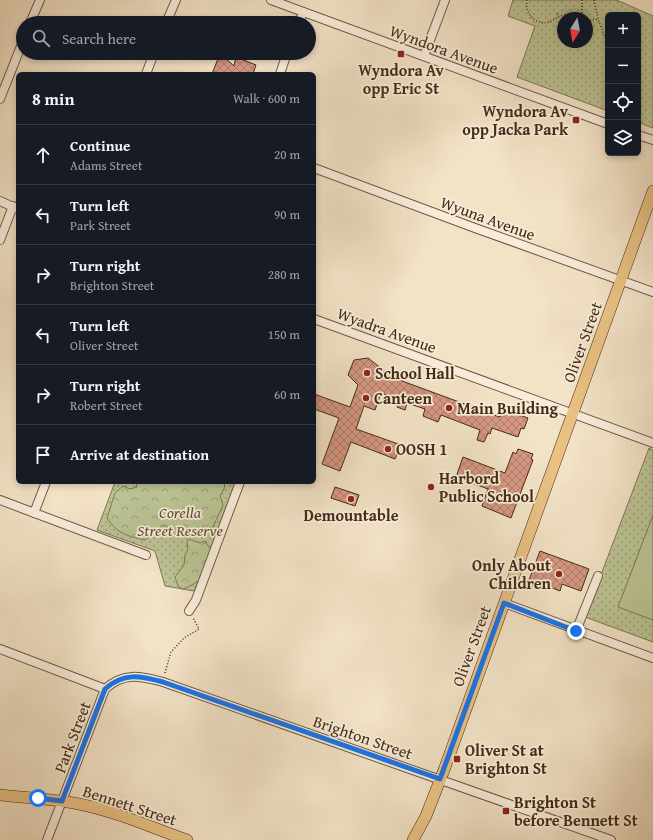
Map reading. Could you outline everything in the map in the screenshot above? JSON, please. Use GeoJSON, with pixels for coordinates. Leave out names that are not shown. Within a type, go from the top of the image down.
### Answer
{"type":"FeatureCollection","features":[{"type":"Feature","properties":{"kind":"main road","name":"Oliver Street"},"geometry":{"type":"LineString","coordinates":[[413,840],[426,816],[440,779],[621,280],[649,216],[653,191]]}},
{"type":"Feature","properties":{"kind":"main road","name":"Bennett Street"},"geometry":{"type":"LineString","coordinates":[[0,795],[62,801],[100,809],[187,840]]}},
{"type":"Feature","properties":{"kind":"street"},"geometry":{"type":"LineString","coordinates":[[33,16],[40,0]]}},
{"type":"Feature","properties":{"kind":"street"},"geometry":{"type":"LineString","coordinates":[[169,16],[176,0]]}},
{"type":"Feature","properties":{"kind":"street","name":"Wyndora Avenue"},"geometry":{"type":"LineString","coordinates":[[271,0],[314,16]]}},
{"type":"Feature","properties":{"kind":"street"},"geometry":{"type":"LineString","coordinates":[[424,56],[445,0]]}},
{"type":"Feature","properties":{"kind":"street"},"geometry":{"type":"LineString","coordinates":[[302,16],[303,12]]}},
{"type":"Feature","properties":{"kind":"street","name":"Wyndora Avenue"},"geometry":{"type":"LineString","coordinates":[[316,17],[605,123]]}},
{"type":"Feature","properties":{"kind":"street"},"geometry":{"type":"LineString","coordinates":[[0,99],[16,59]]}},
{"type":"Feature","properties":{"kind":"street"},"geometry":{"type":"LineString","coordinates":[[147,72],[151,60]]}},
{"type":"Feature","properties":{"kind":"street"},"geometry":{"type":"LineString","coordinates":[[281,72],[285,60]]}},
{"type":"Feature","properties":{"kind":"street"},"geometry":{"type":"LineString","coordinates":[[641,136],[653,140]]}},
{"type":"Feature","properties":{"kind":"street","name":"Wyuna Avenue"},"geometry":{"type":"LineString","coordinates":[[316,169],[653,292]]}},
{"type":"Feature","properties":{"kind":"street"},"geometry":{"type":"LineString","coordinates":[[0,201],[15,208],[0,240]]}},
{"type":"Feature","properties":{"kind":"street","name":"Wyadra Avenue"},"geometry":{"type":"LineString","coordinates":[[316,319],[653,443]]}},
{"type":"Feature","properties":{"kind":"street"},"geometry":{"type":"LineString","coordinates":[[34,513],[45,484]]}},
{"type":"Feature","properties":{"kind":"street"},"geometry":{"type":"LineString","coordinates":[[189,611],[196,600],[239,484]]}},
{"type":"Feature","properties":{"kind":"street"},"geometry":{"type":"LineString","coordinates":[[0,500],[146,555]]}},
{"type":"Feature","properties":{"kind":"street"},"geometry":{"type":"LineString","coordinates":[[576,631],[598,576]]}},
{"type":"Feature","properties":{"kind":"street"},"geometry":{"type":"LineString","coordinates":[[504,603],[576,631],[653,658]]}},
{"type":"Feature","properties":{"kind":"street"},"geometry":{"type":"LineString","coordinates":[[0,649],[105,689]]}},
{"type":"Feature","properties":{"kind":"street","name":"Brighton Street"},"geometry":{"type":"LineString","coordinates":[[105,689],[120,678],[142,677],[163,682],[611,840]]}},
{"type":"Feature","properties":{"kind":"street","name":"Park Street"},"geometry":{"type":"LineString","coordinates":[[47,840],[105,689]]}},
{"type":"Feature","properties":{"kind":"path"},"geometry":{"type":"LineString","coordinates":[[527,0],[526,7],[529,14],[535,20],[549,22],[557,17]]}},
{"type":"Feature","properties":{"kind":"path"},"geometry":{"type":"LineString","coordinates":[[582,0],[582,12]]}},
{"type":"Feature","properties":{"kind":"path"},"geometry":{"type":"LineString","coordinates":[[594,0],[598,19],[605,38]]}},
{"type":"Feature","properties":{"kind":"path"},"geometry":{"type":"LineString","coordinates":[[593,20],[598,19]]}},
{"type":"Feature","properties":{"kind":"path"},"geometry":{"type":"LineString","coordinates":[[163,682],[171,652],[184,638],[199,629],[189,611]]}},
{"type":"Feature","properties":{"kind":"green space"},"geometry":{"type":"Polygon","coordinates":[[[513,0],[613,0],[619,1],[653,16],[653,128],[641,123],[641,12],[605,12],[605,110],[517,77],[535,26],[508,16],[513,0]]]}},
{"type":"Feature","properties":{"kind":"green space"},"geometry":{"type":"Polygon","coordinates":[[[649,448],[653,450],[653,642],[585,617],[649,448]]]}},
{"type":"Feature","properties":{"kind":"green space","name":"Corella Street Reserve"},"geometry":{"type":"Polygon","coordinates":[[[114,484],[235,484],[200,580],[194,591],[165,586],[155,551],[97,530],[114,484]]]}},
{"type":"Feature","properties":{"kind":"green space"},"geometry":{"type":"Polygon","coordinates":[[[136,484],[225,484],[220,496],[223,505],[213,527],[179,534],[176,528],[169,529],[163,525],[145,540],[123,534],[115,528],[107,518],[115,493],[123,486],[130,489],[137,487],[136,484]]]}},
{"type":"Feature","properties":{"kind":"green space"},"geometry":{"type":"Polygon","coordinates":[[[653,515],[653,620],[618,607],[653,515]]]}},
{"type":"Feature","properties":{"kind":"green space"},"geometry":{"type":"Polygon","coordinates":[[[188,539],[200,543],[205,541],[211,550],[200,580],[183,589],[178,586],[175,577],[184,565],[185,555],[188,549],[188,539]]]}},
{"type":"Feature","properties":{"kind":"building"},"geometry":{"type":"Polygon","coordinates":[[[217,60],[227,60],[234,66],[235,60],[244,60],[256,65],[254,72],[213,72],[217,60]]]}},
{"type":"Feature","properties":{"kind":"building"},"geometry":{"type":"Polygon","coordinates":[[[368,358],[396,380],[397,377],[402,381],[500,417],[503,409],[528,418],[524,429],[521,428],[518,437],[492,428],[490,434],[488,433],[484,442],[477,440],[480,430],[441,415],[438,422],[423,416],[425,409],[407,403],[405,410],[397,407],[400,400],[381,393],[375,410],[364,406],[356,429],[401,445],[395,459],[351,442],[340,471],[322,464],[339,418],[316,410],[316,395],[350,407],[358,385],[348,375],[354,360],[368,358]]]}},
{"type":"Feature","properties":{"kind":"building"},"geometry":{"type":"Polygon","coordinates":[[[518,449],[533,454],[531,459],[533,460],[511,518],[482,506],[488,489],[456,477],[463,457],[505,473],[513,452],[516,454],[518,449]]]}},
{"type":"Feature","properties":{"kind":"building"},"geometry":{"type":"Polygon","coordinates":[[[335,487],[359,495],[355,506],[331,498],[335,487]]]}},
{"type":"Feature","properties":{"kind":"building","name":"Only About Children"},"geometry":{"type":"Polygon","coordinates":[[[540,551],[589,569],[581,591],[562,584],[560,591],[542,584],[540,589],[531,586],[532,581],[529,580],[540,551]]]}},
{"type":"Feature","properties":{"kind":"place","name":"Wyndora Av opp Eric St"},"geometry":{"type":"Point","coordinates":[401,54]}},
{"type":"Feature","properties":{"kind":"place","name":"Wyndora Av opp Jacka Park"},"geometry":{"type":"Point","coordinates":[576,120]}},
{"type":"Feature","properties":{"kind":"place","name":"School Hall"},"geometry":{"type":"Point","coordinates":[367,373]}},
{"type":"Feature","properties":{"kind":"place","name":"Canteen"},"geometry":{"type":"Point","coordinates":[366,398]}},
{"type":"Feature","properties":{"kind":"place","name":"Main Building"},"geometry":{"type":"Point","coordinates":[449,408]}},
{"type":"Feature","properties":{"kind":"place","name":"OOSH 1"},"geometry":{"type":"Point","coordinates":[388,449]}},
{"type":"Feature","properties":{"kind":"place","name":"Harbord Public School"},"geometry":{"type":"Point","coordinates":[431,487]}},
{"type":"Feature","properties":{"kind":"place","name":"Demountable"},"geometry":{"type":"Point","coordinates":[351,499]}},
{"type":"Feature","properties":{"kind":"place","name":"Only About Children"},"geometry":{"type":"Point","coordinates":[559,574]}},
{"type":"Feature","properties":{"kind":"place","name":"Oliver St at Brighton St"},"geometry":{"type":"Point","coordinates":[457,759]}},
{"type":"Feature","properties":{"kind":"place","name":"Brighton St before Bennett St"},"geometry":{"type":"Point","coordinates":[506,811]}},
{"type":"Feature","properties":{"kind":"route"},"geometry":{"type":"LineString","coordinates":[[38,798],[62,801],[105,689],[120,678],[142,677],[163,682],[440,779],[504,603],[576,631]]}}]}
